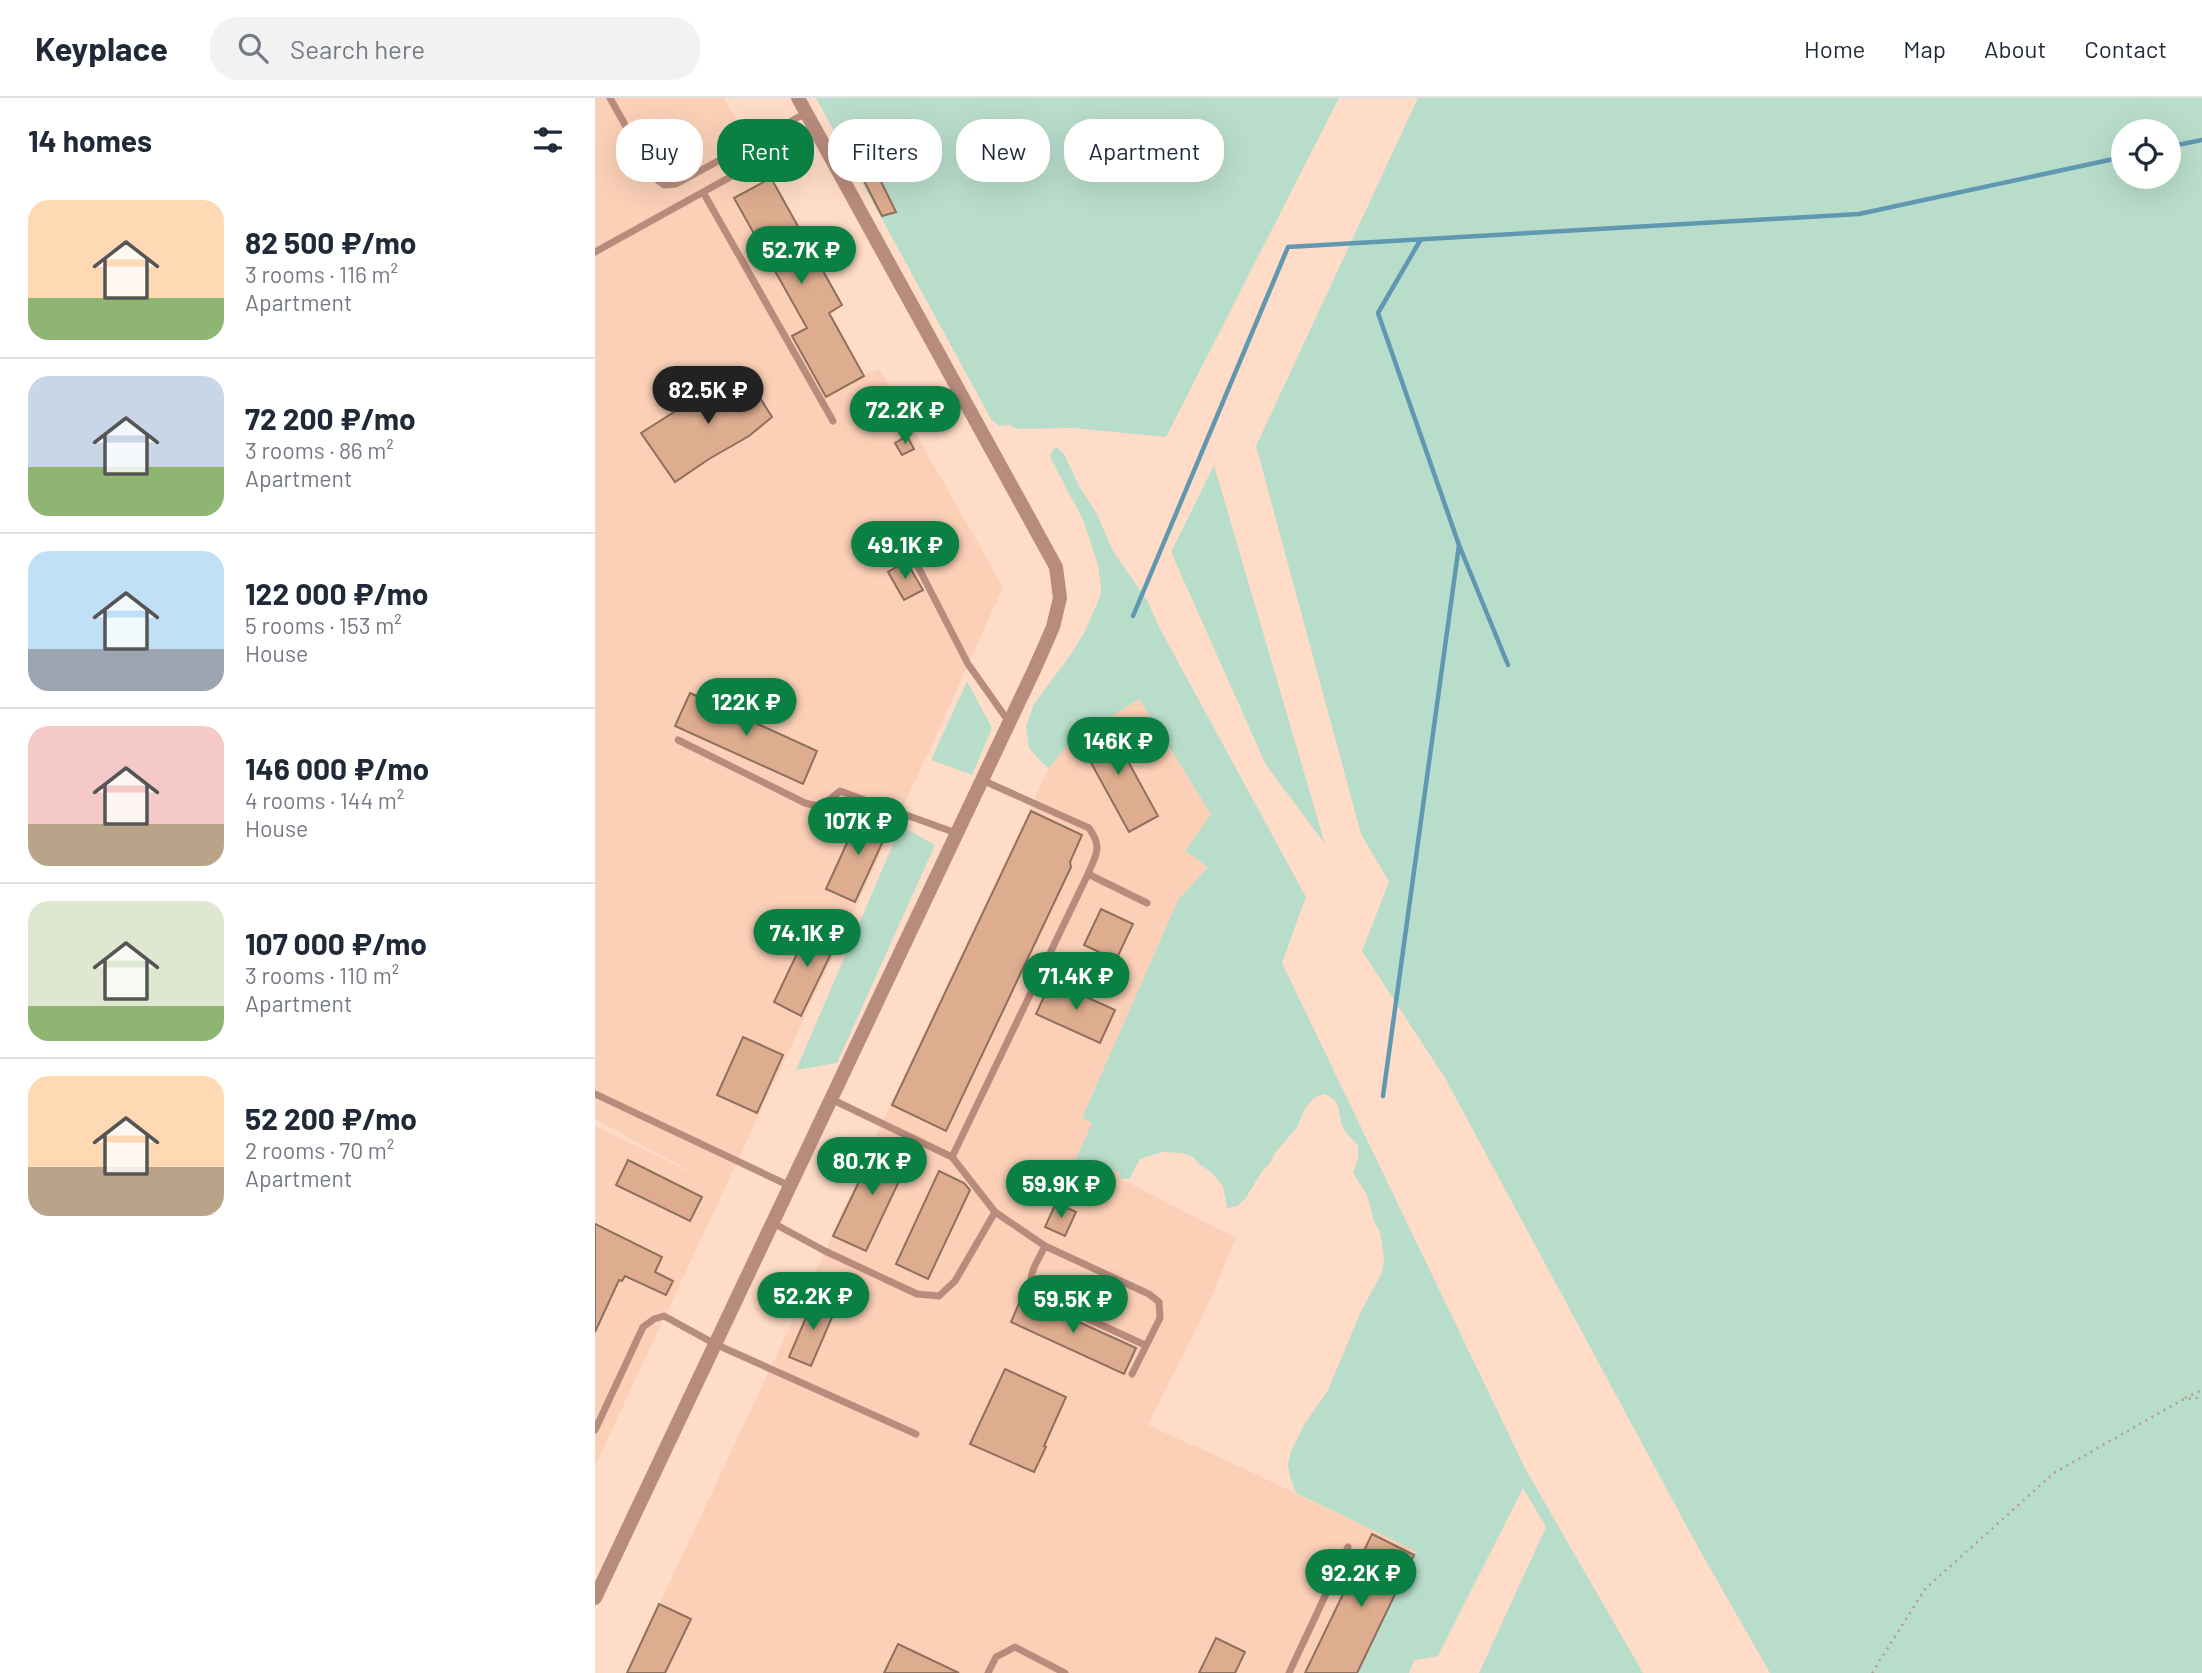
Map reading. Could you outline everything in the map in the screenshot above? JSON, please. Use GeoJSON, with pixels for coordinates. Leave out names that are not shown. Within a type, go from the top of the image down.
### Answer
{"type":"FeatureCollection","features":[{"type":"Feature","properties":{"kind":"street"},"geometry":{"type":"LineString","coordinates":[[595,1598],[1009,723],[1053,627],[1060,598],[1056,567],[798,98]]}},
{"type":"Feature","properties":{"kind":"lane"},"geometry":{"type":"LineString","coordinates":[[610,98],[655,178],[664,185],[676,184],[806,112]]}},
{"type":"Feature","properties":{"kind":"lane"},"geometry":{"type":"LineString","coordinates":[[595,252],[816,130]]}},
{"type":"Feature","properties":{"kind":"lane"},"geometry":{"type":"LineString","coordinates":[[703,192],[833,421]]}},
{"type":"Feature","properties":{"kind":"lane"},"geometry":{"type":"LineString","coordinates":[[910,551],[968,664],[1009,723]]}},
{"type":"Feature","properties":{"kind":"lane"},"geometry":{"type":"LineString","coordinates":[[678,740],[805,803],[821,807],[840,792],[957,834]]}},
{"type":"Feature","properties":{"kind":"lane"},"geometry":{"type":"LineString","coordinates":[[952,1157],[1098,849],[1096,838],[1089,828],[982,780]]}},
{"type":"Feature","properties":{"kind":"lane"},"geometry":{"type":"LineString","coordinates":[[1087,874],[1147,903]]}},
{"type":"Feature","properties":{"kind":"lane"},"geometry":{"type":"LineString","coordinates":[[595,1094],[790,1186]]}},
{"type":"Feature","properties":{"kind":"lane"},"geometry":{"type":"LineString","coordinates":[[831,1099],[952,1157],[995,1212],[1045,1247],[1149,1294],[1159,1302],[1160,1318],[1132,1374]]}},
{"type":"Feature","properties":{"kind":"lane"},"geometry":{"type":"LineString","coordinates":[[773,1222],[825,1251],[917,1294],[939,1296],[955,1281],[995,1212]]}},
{"type":"Feature","properties":{"kind":"lane"},"geometry":{"type":"LineString","coordinates":[[1045,1247],[1030,1277],[1032,1288],[1038,1296],[1145,1345]]}},
{"type":"Feature","properties":{"kind":"lane"},"geometry":{"type":"LineString","coordinates":[[595,1430],[643,1326],[664,1316],[715,1344],[916,1434]]}},
{"type":"Feature","properties":{"kind":"lane"},"geometry":{"type":"LineString","coordinates":[[1289,1673],[1348,1547]]}},
{"type":"Feature","properties":{"kind":"lane"},"geometry":{"type":"LineString","coordinates":[[988,1673],[996,1657],[1015,1647],[1065,1673]]}},
{"type":"Feature","properties":{"kind":"path"},"geometry":{"type":"LineString","coordinates":[[1872,1673],[1925,1589],[2054,1473],[2202,1390]]}},
{"type":"Feature","properties":{"kind":"path"},"geometry":{"type":"LineString","coordinates":[[2182,1400],[2202,1397]]}},
{"type":"Feature","properties":{"kind":"shaded area"},"geometry":{"type":"Polygon","coordinates":[[[595,98],[724,98],[736,119],[717,119],[717,182],[772,182],[842,305],[830,316],[863,375],[879,369],[1003,587],[595,1466],[595,1126],[700,1177],[595,1119],[595,98]]]}},
{"type":"Feature","properties":{"kind":"shaded area"},"geometry":{"type":"Polygon","coordinates":[[[1139,699],[1211,814],[1208,867],[1178,900],[1083,1117],[1093,1123],[1095,1167],[1119,1172],[1121,1179],[1236,1238],[1203,1316],[1148,1425],[1416,1551],[1357,1673],[627,1673],[1049,768],[1070,742],[1139,699]]]}},
{"type":"Feature","properties":{"kind":"green space"},"geometry":{"type":"Polygon","coordinates":[[[816,98],[1339,98],[1166,437],[1073,428],[1018,429],[1009,425],[999,426],[991,419],[862,182],[942,182],[942,119],[828,120],[816,98]]]}},
{"type":"Feature","properties":{"kind":"green space"},"geometry":{"type":"Polygon","coordinates":[[[1418,98],[2202,98],[2202,1673],[1770,1673],[1699,1549],[1445,1078],[1362,951],[1389,882],[1361,834],[1256,446],[1418,98]]]}},
{"type":"Feature","properties":{"kind":"green space"},"geometry":{"type":"Polygon","coordinates":[[[1056,447],[1064,454],[1080,488],[1096,512],[1113,551],[1147,600],[1159,627],[1306,897],[1282,963],[1526,1470],[1643,1673],[1479,1673],[1546,1527],[1523,1488],[1438,1656],[1415,1660],[1409,1673],[1357,1673],[1416,1551],[1296,1493],[1290,1477],[1288,1464],[1291,1451],[1304,1425],[1328,1390],[1361,1311],[1382,1273],[1384,1258],[1380,1232],[1367,1195],[1353,1173],[1358,1159],[1358,1146],[1343,1127],[1334,1100],[1324,1094],[1314,1098],[1306,1107],[1297,1127],[1275,1153],[1245,1199],[1237,1206],[1227,1208],[1223,1186],[1193,1157],[1182,1153],[1162,1152],[1140,1159],[1129,1179],[1120,1179],[1119,1172],[1095,1167],[1076,1159],[1092,1123],[1082,1118],[1178,900],[1208,867],[1185,851],[1211,814],[1139,699],[1070,742],[1049,768],[1029,748],[1026,726],[1034,704],[1084,633],[1100,597],[1101,586],[1098,565],[1084,522],[1050,457],[1056,447]]]}},
{"type":"Feature","properties":{"kind":"green space"},"geometry":{"type":"Polygon","coordinates":[[[1214,465],[1325,844],[1266,765],[1171,552],[1214,465]]]}},
{"type":"Feature","properties":{"kind":"green space"},"geometry":{"type":"Polygon","coordinates":[[[967,681],[992,728],[972,775],[931,760],[967,681]]]}},
{"type":"Feature","properties":{"kind":"green space"},"geometry":{"type":"Polygon","coordinates":[[[901,826],[935,845],[837,1063],[796,1070],[901,826]]]}},
{"type":"Feature","properties":{"kind":"building"},"geometry":{"type":"Polygon","coordinates":[[[764,182],[773,182],[842,305],[829,313],[864,376],[826,397],[792,336],[807,328],[734,198],[764,182]]]}},
{"type":"Feature","properties":{"kind":"building"},"geometry":{"type":"Polygon","coordinates":[[[865,182],[881,182],[896,212],[882,216],[865,182]]]}},
{"type":"Feature","properties":{"kind":"building"},"geometry":{"type":"Polygon","coordinates":[[[742,369],[772,417],[749,436],[675,482],[641,433],[742,369]]]}},
{"type":"Feature","properties":{"kind":"building"},"geometry":{"type":"Polygon","coordinates":[[[907,436],[914,449],[902,455],[895,443],[907,436]]]}},
{"type":"Feature","properties":{"kind":"building"},"geometry":{"type":"Polygon","coordinates":[[[906,561],[923,590],[904,600],[888,572],[906,561]]]}},
{"type":"Feature","properties":{"kind":"building"},"geometry":{"type":"Polygon","coordinates":[[[690,693],[817,751],[803,784],[675,726],[690,693]]]}},
{"type":"Feature","properties":{"kind":"building"},"geometry":{"type":"Polygon","coordinates":[[[1107,723],[1158,816],[1129,832],[1078,739],[1107,723]]]}},
{"type":"Feature","properties":{"kind":"building"},"geometry":{"type":"Polygon","coordinates":[[[1031,811],[1082,835],[1070,862],[1071,867],[946,1131],[892,1105],[1031,811]]]}},
{"type":"Feature","properties":{"kind":"building"},"geometry":{"type":"Polygon","coordinates":[[[861,812],[890,826],[855,902],[826,889],[861,812]]]}},
{"type":"Feature","properties":{"kind":"building"},"geometry":{"type":"Polygon","coordinates":[[[1101,909],[1133,924],[1116,960],[1084,945],[1101,909]]]}},
{"type":"Feature","properties":{"kind":"building"},"geometry":{"type":"Polygon","coordinates":[[[812,922],[840,935],[801,1016],[774,1002],[812,922]]]}},
{"type":"Feature","properties":{"kind":"building"},"geometry":{"type":"Polygon","coordinates":[[[1051,981],[1115,1010],[1100,1043],[1036,1014],[1051,981]]]}},
{"type":"Feature","properties":{"kind":"building"},"geometry":{"type":"Polygon","coordinates":[[[743,1037],[783,1055],[757,1113],[717,1095],[743,1037]]]}},
{"type":"Feature","properties":{"kind":"building"},"geometry":{"type":"Polygon","coordinates":[[[878,1142],[910,1158],[866,1251],[833,1236],[878,1142]]]}},
{"type":"Feature","properties":{"kind":"building"},"geometry":{"type":"Polygon","coordinates":[[[628,1160],[702,1197],[690,1221],[616,1185],[628,1160]]]}},
{"type":"Feature","properties":{"kind":"building"},"geometry":{"type":"Polygon","coordinates":[[[939,1171],[964,1183],[970,1190],[928,1279],[896,1264],[939,1171]]]}},
{"type":"Feature","properties":{"kind":"building"},"geometry":{"type":"Polygon","coordinates":[[[1056,1203],[1076,1212],[1065,1236],[1045,1227],[1056,1203]]]}},
{"type":"Feature","properties":{"kind":"building"},"geometry":{"type":"Polygon","coordinates":[[[595,1224],[662,1257],[655,1272],[673,1281],[666,1295],[625,1276],[622,1281],[619,1280],[595,1332],[595,1224]]]}},
{"type":"Feature","properties":{"kind":"building"},"geometry":{"type":"Polygon","coordinates":[[[1023,1294],[1136,1348],[1124,1374],[1011,1322],[1023,1294]]]}},
{"type":"Feature","properties":{"kind":"building"},"geometry":{"type":"Polygon","coordinates":[[[814,1299],[836,1308],[811,1366],[789,1357],[814,1299]]]}},
{"type":"Feature","properties":{"kind":"building"},"geometry":{"type":"Polygon","coordinates":[[[1005,1369],[1066,1397],[1034,1472],[970,1444],[1005,1369]]]}},
{"type":"Feature","properties":{"kind":"building"},"geometry":{"type":"Polygon","coordinates":[[[1372,1534],[1414,1555],[1357,1673],[1305,1673],[1372,1534]]]}},
{"type":"Feature","properties":{"kind":"building"},"geometry":{"type":"Polygon","coordinates":[[[659,1604],[691,1619],[665,1673],[627,1673],[659,1604]]]}},
{"type":"Feature","properties":{"kind":"building"},"geometry":{"type":"Polygon","coordinates":[[[1216,1638],[1245,1652],[1235,1673],[1199,1673],[1216,1638]]]}},
{"type":"Feature","properties":{"kind":"building"},"geometry":{"type":"Polygon","coordinates":[[[898,1644],[959,1673],[884,1673],[898,1644]]]}},
{"type":"Feature","properties":{"kind":"waterway"},"geometry":{"type":"LineString","coordinates":[[2181,144],[2202,140]]}},
{"type":"Feature","properties":{"kind":"waterway"},"geometry":{"type":"LineString","coordinates":[[1133,616],[1288,247],[1859,214],[2111,160]]}},
{"type":"Feature","properties":{"kind":"waterway"},"geometry":{"type":"LineString","coordinates":[[1421,239],[1378,313],[1459,545],[1508,665]]}},
{"type":"Feature","properties":{"kind":"waterway"},"geometry":{"type":"LineString","coordinates":[[1383,1096],[1459,545]]}}]}
